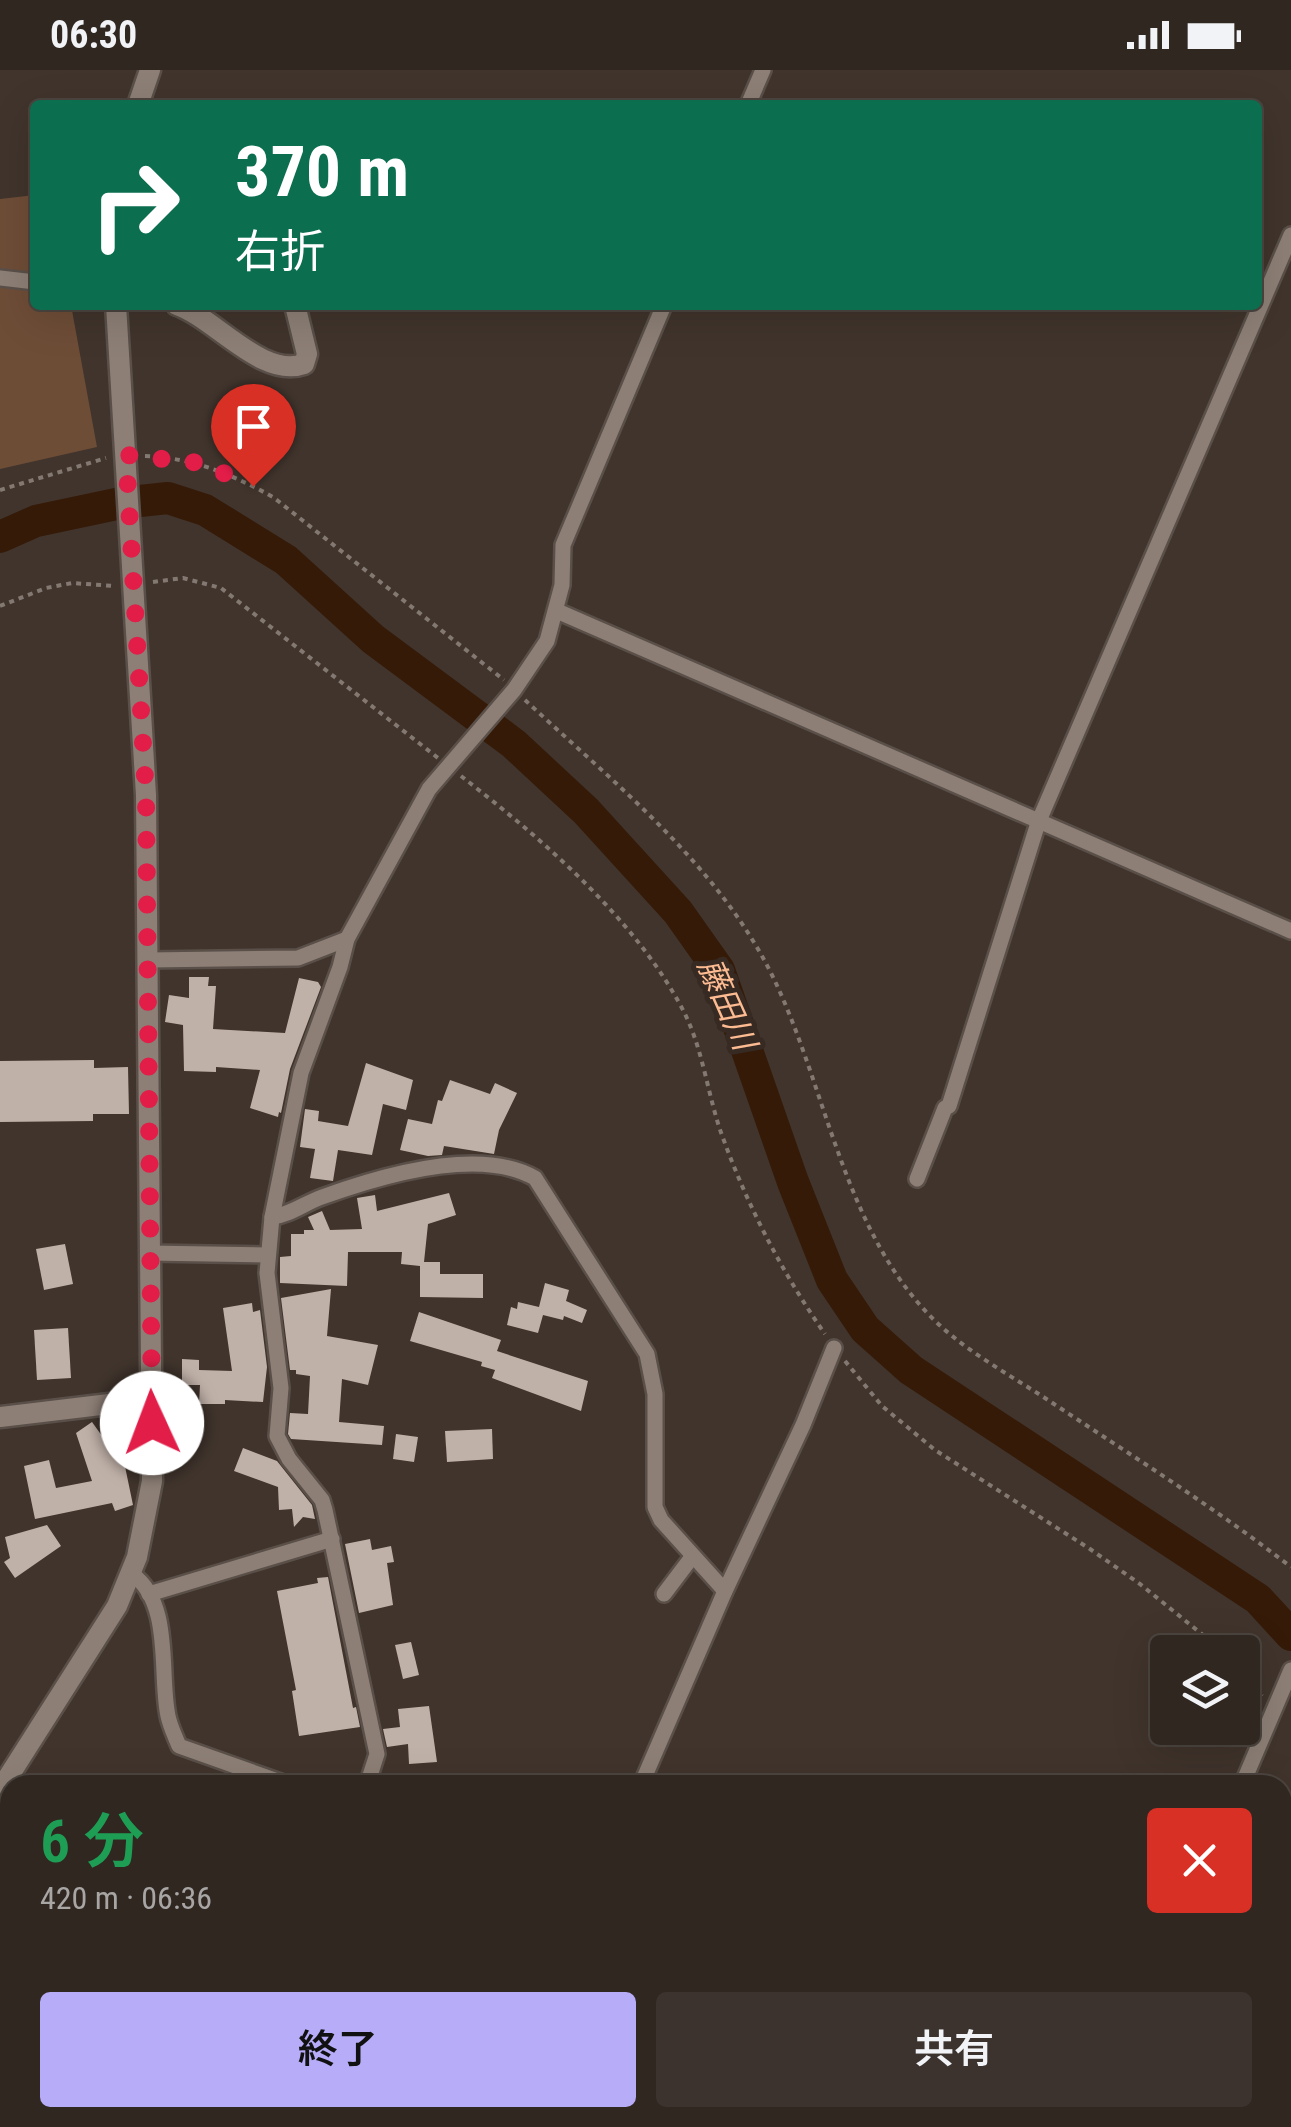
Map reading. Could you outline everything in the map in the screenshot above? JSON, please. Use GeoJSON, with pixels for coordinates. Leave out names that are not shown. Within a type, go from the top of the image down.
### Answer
{"type":"FeatureCollection","features":[{"type":"Feature","properties":{"kind":"street"},"geometry":{"type":"LineString","coordinates":[[140,100],[150,70]]}},
{"type":"Feature","properties":{"kind":"street"},"geometry":{"type":"LineString","coordinates":[[750,100],[763,70]]}},
{"type":"Feature","properties":{"kind":"street"},"geometry":{"type":"LineString","coordinates":[[1262,302],[1291,235]]}},
{"type":"Feature","properties":{"kind":"street"},"geometry":{"type":"LineString","coordinates":[[0,278],[30,281]]}},
{"type":"Feature","properties":{"kind":"street"},"geometry":{"type":"LineString","coordinates":[[9,1760],[102,1634],[132,1574],[152,1481],[146,795],[116,310]]}},
{"type":"Feature","properties":{"kind":"street"},"geometry":{"type":"LineString","coordinates":[[187,310],[208,320],[251,353],[296,367],[304,364],[307,354],[296,310]]}},
{"type":"Feature","properties":{"kind":"street"},"geometry":{"type":"LineString","coordinates":[[370,1775],[377,1754],[322,1500],[288,1459],[277,1436],[280,1388],[272,1335],[268,1255],[272,1217],[302,1074],[347,939],[429,789],[514,690],[547,641],[562,585],[563,545],[662,310]]}},
{"type":"Feature","properties":{"kind":"street"},"geometry":{"type":"LineString","coordinates":[[917,1180],[948,1106],[1038,823],[1259,310]]}},
{"type":"Feature","properties":{"kind":"street"},"geometry":{"type":"LineString","coordinates":[[557,611],[1291,931]]}},
{"type":"Feature","properties":{"kind":"street"},"geometry":{"type":"LineString","coordinates":[[149,960],[298,958],[347,939]]}},
{"type":"Feature","properties":{"kind":"street"},"geometry":{"type":"LineString","coordinates":[[272,1217],[340,1191],[424,1169],[496,1165],[518,1168],[535,1178],[647,1354],[656,1394],[655,1507],[661,1520],[725,1591]]}},
{"type":"Feature","properties":{"kind":"street"},"geometry":{"type":"LineString","coordinates":[[148,1253],[268,1255]]}},
{"type":"Feature","properties":{"kind":"street"},"geometry":{"type":"LineString","coordinates":[[645,1775],[834,1348]]}},
{"type":"Feature","properties":{"kind":"street"},"geometry":{"type":"LineString","coordinates":[[0,1417],[151,1399]]}},
{"type":"Feature","properties":{"kind":"street"},"geometry":{"type":"LineString","coordinates":[[149,1594],[332,1539]]}},
{"type":"Feature","properties":{"kind":"street"},"geometry":{"type":"LineString","coordinates":[[664,1594],[692,1556]]}},
{"type":"Feature","properties":{"kind":"street"},"geometry":{"type":"LineString","coordinates":[[132,1574],[142,1581],[158,1619],[167,1715],[179,1746],[261,1775]]}},
{"type":"Feature","properties":{"kind":"street"},"geometry":{"type":"LineString","coordinates":[[1246,1775],[1291,1670]]}},
{"type":"Feature","properties":{"kind":"path"},"geometry":{"type":"LineString","coordinates":[[0,490],[126,455],[201,463],[234,475],[273,497],[484,663],[664,829],[739,919],[785,1002],[873,1237],[922,1307],[986,1362],[1211,1508],[1291,1567]]}},
{"type":"Feature","properties":{"kind":"path"},"geometry":{"type":"LineString","coordinates":[[0,606],[46,588],[72,584],[106,586],[183,578],[222,588],[536,834],[627,930],[662,974],[686,1016],[721,1134],[740,1183],[793,1289],[834,1348],[882,1406],[936,1450],[1128,1575],[1203,1635]]}},
{"type":"Feature","properties":{"kind":"shaded area"},"geometry":{"type":"Polygon","coordinates":[[[30,196],[30,310],[72,310],[97,447],[0,469],[0,199],[30,196]]]}},
{"type":"Feature","properties":{"kind":"building"},"geometry":{"type":"Polygon","coordinates":[[[189,977],[209,977],[208,986],[216,986],[213,1029],[285,1033],[299,978],[318,982],[321,987],[290,1069],[278,1117],[250,1108],[260,1070],[216,1067],[216,1072],[184,1071],[183,1025],[165,1022],[169,995],[189,998],[189,977]]]}},
{"type":"Feature","properties":{"kind":"building"},"geometry":{"type":"Polygon","coordinates":[[[94,1060],[94,1068],[128,1067],[129,1114],[93,1114],[93,1121],[0,1122],[0,1061],[94,1060]]]}},
{"type":"Feature","properties":{"kind":"building"},"geometry":{"type":"Polygon","coordinates":[[[366,1063],[413,1080],[406,1110],[383,1104],[372,1155],[338,1150],[333,1181],[310,1178],[315,1149],[300,1147],[305,1109],[319,1111],[318,1121],[348,1126],[366,1063]]]}},
{"type":"Feature","properties":{"kind":"building"},"geometry":{"type":"Polygon","coordinates":[[[450,1080],[490,1094],[495,1083],[517,1093],[499,1130],[494,1154],[444,1146],[442,1155],[400,1150],[408,1119],[432,1124],[438,1100],[442,1101],[450,1080]]]}},
{"type":"Feature","properties":{"kind":"building"},"geometry":{"type":"Polygon","coordinates":[[[449,1193],[456,1215],[428,1224],[424,1262],[440,1262],[440,1274],[483,1274],[483,1298],[420,1297],[420,1266],[401,1264],[402,1252],[348,1252],[347,1286],[280,1283],[280,1257],[291,1256],[291,1234],[314,1230],[308,1217],[322,1211],[330,1230],[362,1229],[357,1198],[375,1195],[377,1211],[449,1193]]]}},
{"type":"Feature","properties":{"kind":"building"},"geometry":{"type":"Polygon","coordinates":[[[65,1244],[73,1284],[44,1290],[36,1249],[65,1244]]]}},
{"type":"Feature","properties":{"kind":"building"},"geometry":{"type":"Polygon","coordinates":[[[545,1283],[569,1290],[566,1301],[587,1310],[582,1323],[564,1316],[563,1320],[543,1315],[538,1333],[507,1325],[511,1307],[517,1309],[518,1302],[539,1307],[545,1283]]]}},
{"type":"Feature","properties":{"kind":"building"},"geometry":{"type":"Polygon","coordinates":[[[331,1289],[327,1336],[378,1345],[368,1385],[342,1379],[339,1422],[384,1426],[382,1445],[291,1439],[288,1434],[290,1413],[308,1414],[310,1376],[290,1370],[281,1298],[331,1289]]]}},
{"type":"Feature","properties":{"kind":"building"},"geometry":{"type":"Polygon","coordinates":[[[252,1303],[253,1312],[260,1310],[267,1367],[263,1402],[225,1400],[225,1404],[199,1404],[200,1385],[182,1385],[182,1359],[199,1360],[199,1370],[232,1371],[223,1308],[252,1303]]]}},
{"type":"Feature","properties":{"kind":"building"},"geometry":{"type":"Polygon","coordinates":[[[419,1312],[501,1340],[497,1351],[588,1381],[581,1411],[492,1378],[495,1370],[481,1366],[482,1362],[410,1341],[419,1312]]]}},
{"type":"Feature","properties":{"kind":"building"},"geometry":{"type":"Polygon","coordinates":[[[68,1328],[71,1378],[37,1380],[34,1330],[68,1328]]]}},
{"type":"Feature","properties":{"kind":"building"},"geometry":{"type":"Polygon","coordinates":[[[92,1422],[115,1454],[122,1452],[133,1505],[115,1511],[112,1503],[35,1519],[24,1466],[49,1460],[56,1488],[92,1481],[76,1433],[92,1422]]]}},
{"type":"Feature","properties":{"kind":"building"},"geometry":{"type":"Polygon","coordinates":[[[492,1429],[493,1459],[447,1462],[445,1431],[492,1429]]]}},
{"type":"Feature","properties":{"kind":"building"},"geometry":{"type":"Polygon","coordinates":[[[396,1434],[418,1437],[414,1462],[393,1459],[396,1434]]]}},
{"type":"Feature","properties":{"kind":"building"},"geometry":{"type":"Polygon","coordinates":[[[243,1448],[277,1461],[312,1505],[315,1519],[303,1517],[294,1527],[292,1509],[279,1510],[278,1487],[234,1471],[243,1448]]]}},
{"type":"Feature","properties":{"kind":"building"},"geometry":{"type":"Polygon","coordinates":[[[47,1525],[61,1546],[15,1578],[4,1562],[10,1558],[5,1537],[47,1525]]]}},
{"type":"Feature","properties":{"kind":"building"},"geometry":{"type":"Polygon","coordinates":[[[370,1539],[372,1550],[391,1546],[394,1562],[387,1563],[393,1605],[359,1613],[345,1544],[370,1539]]]}},
{"type":"Feature","properties":{"kind":"building"},"geometry":{"type":"Polygon","coordinates":[[[328,1577],[360,1727],[299,1736],[292,1691],[296,1690],[277,1591],[318,1583],[317,1578],[328,1577]]]}},
{"type":"Feature","properties":{"kind":"building"},"geometry":{"type":"Polygon","coordinates":[[[411,1642],[419,1675],[403,1679],[395,1645],[411,1642]]]}},
{"type":"Feature","properties":{"kind":"building"},"geometry":{"type":"Polygon","coordinates":[[[429,1706],[437,1762],[409,1764],[408,1744],[387,1747],[383,1729],[400,1727],[398,1709],[429,1706]]]}},
{"type":"Feature","properties":{"kind":"waterway","name":"藤田川"},"geometry":{"type":"LineString","coordinates":[[0,537],[36,521],[121,503],[168,498],[205,510],[286,560],[373,639],[514,744],[586,811],[678,912],[719,970],[793,1182],[832,1280],[865,1329],[911,1370],[1258,1599],[1291,1635]]}},
{"type":"Feature","properties":{"kind":"route"},"geometry":{"type":"LineString","coordinates":[[152,1423],[146,795],[126,455],[201,463],[253,486]]}}]}
